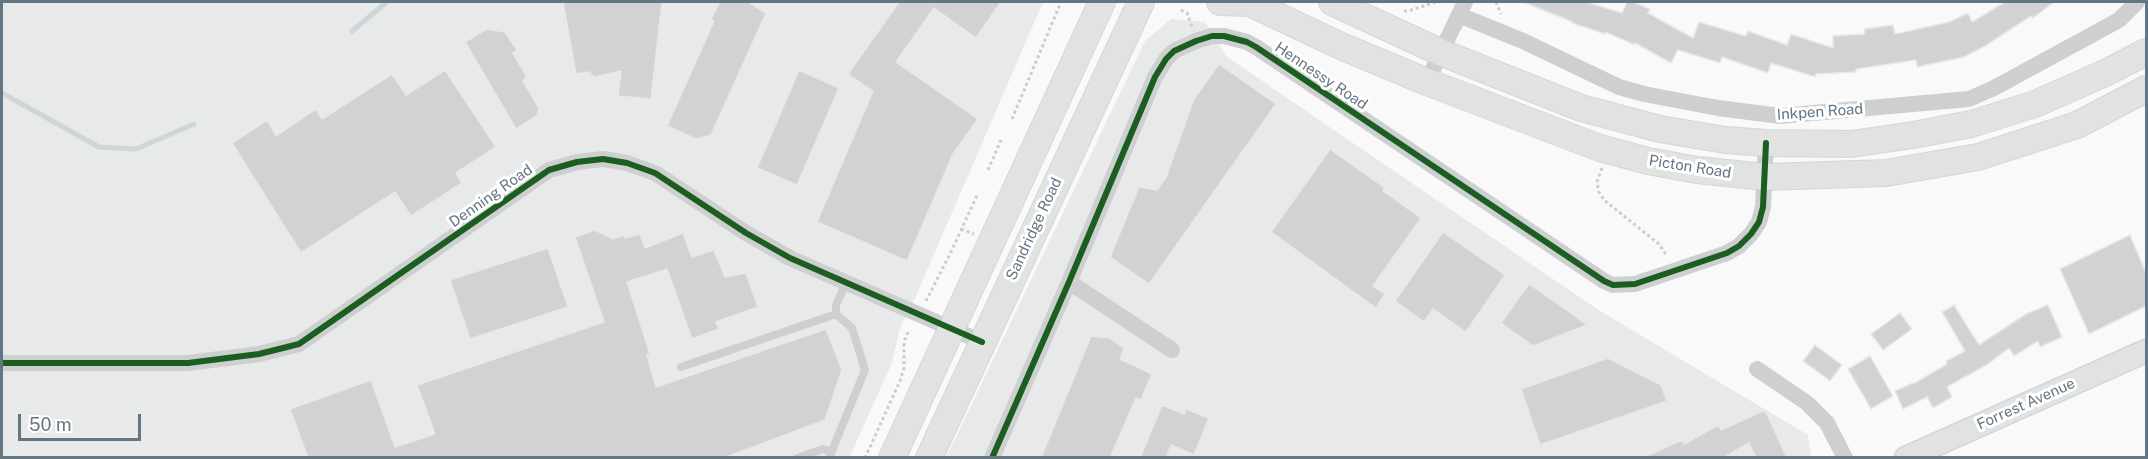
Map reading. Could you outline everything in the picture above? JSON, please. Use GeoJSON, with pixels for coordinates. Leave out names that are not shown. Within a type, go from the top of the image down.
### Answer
{"type":"FeatureCollection","features":[{"type":"Feature","properties":{"kind":"main road"},"geometry":{"type":"LineString","coordinates":[[1083,44],[1084,2]]}},
{"type":"Feature","properties":{"kind":"main road"},"geometry":{"type":"LineString","coordinates":[[892,458],[1102,2]]}},
{"type":"Feature","properties":{"kind":"main road"},"geometry":{"type":"LineString","coordinates":[[1220,2],[1250,2]]}},
{"type":"Feature","properties":{"kind":"main road","name":"Picton Road"},"geometry":{"type":"LineString","coordinates":[[1250,2],[1341,46],[1427,82],[1607,150],[1648,161],[1698,170],[1765,177],[1886,173],[1978,157],[2077,125],[2146,89]]}},
{"type":"Feature","properties":{"kind":"main road"},"geometry":{"type":"LineString","coordinates":[[1332,2],[1440,52],[1581,108],[1614,118],[1725,140],[1766,143],[1851,144],[1971,124],[2035,104],[2146,52]]}},
{"type":"Feature","properties":{"kind":"main road"},"geometry":{"type":"LineString","coordinates":[[1137,11],[1154,4],[1172,6]]}},
{"type":"Feature","properties":{"kind":"main road","name":"Sandridge Road"},"geometry":{"type":"LineString","coordinates":[[929,458],[1137,11]]}},
{"type":"Feature","properties":{"kind":"main road","name":"Forrest Avenue"},"geometry":{"type":"LineString","coordinates":[[1906,458],[2146,351]]}},
{"type":"Feature","properties":{"kind":"street","name":"Inkpen Road"},"geometry":{"type":"LineString","coordinates":[[1462,8],[1523,41],[1619,87],[1718,108],[1780,116],[1969,99],[1994,88],[2119,20],[2137,2]]}},
{"type":"Feature","properties":{"kind":"street"},"geometry":{"type":"LineString","coordinates":[[1427,82],[1462,8]]}},
{"type":"Feature","properties":{"kind":"street","name":"Hennessy Road"},"geometry":{"type":"LineString","coordinates":[[992,458],[1155,77],[1174,51],[1196,40],[1224,36],[1247,42],[1256,47],[1613,285],[1635,284],[1727,253],[1739,246],[1759,222],[1763,207],[1766,143]]}},
{"type":"Feature","properties":{"kind":"street","name":"Denning Road"},"geometry":{"type":"LineString","coordinates":[[2,363],[188,363],[260,354],[299,344],[549,170],[578,162],[603,159],[627,163],[655,172],[746,233],[790,258],[982,342]]}},
{"type":"Feature","properties":{"kind":"street"},"geometry":{"type":"LineString","coordinates":[[1069,282],[1172,350]]}},
{"type":"Feature","properties":{"kind":"street"},"geometry":{"type":"LineString","coordinates":[[1757,369],[1807,403],[1827,423],[1845,458]]}},
{"type":"Feature","properties":{"kind":"lane"},"geometry":{"type":"LineString","coordinates":[[797,458],[823,449],[831,454],[863,377],[865,366],[852,328],[836,314],[836,304],[846,284]]}},
{"type":"Feature","properties":{"kind":"lane"},"geometry":{"type":"LineString","coordinates":[[681,367],[836,314]]}},
{"type":"Feature","properties":{"kind":"path"},"geometry":{"type":"LineString","coordinates":[[1012,119],[1061,2]]}},
{"type":"Feature","properties":{"kind":"path"},"geometry":{"type":"LineString","coordinates":[[1402,10],[1408,11],[1436,2]]}},
{"type":"Feature","properties":{"kind":"path"},"geometry":{"type":"LineString","coordinates":[[1172,6],[1190,16],[1196,40]]}},
{"type":"Feature","properties":{"kind":"path"},"geometry":{"type":"LineString","coordinates":[[988,170],[1001,140]]}},
{"type":"Feature","properties":{"kind":"path"},"geometry":{"type":"LineString","coordinates":[[1603,162],[1597,182],[1604,200],[1659,244],[1666,252],[1669,261]]}},
{"type":"Feature","properties":{"kind":"path"},"geometry":{"type":"LineString","coordinates":[[926,301],[978,193]]}},
{"type":"Feature","properties":{"kind":"path"},"geometry":{"type":"LineString","coordinates":[[961,229],[974,234]]}},
{"type":"Feature","properties":{"kind":"path"},"geometry":{"type":"LineString","coordinates":[[865,458],[900,381],[904,368],[904,342],[908,332]]}},
{"type":"Feature","properties":{"kind":"shaded area"},"geometry":{"type":"Polygon","coordinates":[[[2,2],[1043,2],[900,328],[892,363],[849,458],[2,457],[2,2]]]}},
{"type":"Feature","properties":{"kind":"shaded area"},"geometry":{"type":"Polygon","coordinates":[[[1171,19],[1205,22],[1226,56],[1322,122],[1600,311],[1808,435],[1811,457],[946,458],[1145,41],[1171,19]]]}},
{"type":"Feature","properties":{"kind":"building"},"geometry":{"type":"Polygon","coordinates":[[[563,2],[662,2],[651,99],[618,96],[621,71],[595,77],[589,72],[576,74],[563,2]]]}},
{"type":"Feature","properties":{"kind":"building"},"geometry":{"type":"Polygon","coordinates":[[[720,2],[748,2],[766,13],[711,135],[696,139],[667,126],[714,21],[711,19],[720,2]]]}},
{"type":"Feature","properties":{"kind":"building"},"geometry":{"type":"Polygon","coordinates":[[[899,2],[1001,2],[976,38],[934,8],[896,62],[978,119],[953,154],[907,261],[817,222],[873,91],[848,74],[899,2]]]}},
{"type":"Feature","properties":{"kind":"building"},"geometry":{"type":"Polygon","coordinates":[[[1523,2],[1587,2],[1622,13],[1627,2],[1633,2],[1650,9],[1648,13],[1693,38],[1699,22],[1746,36],[1748,31],[1787,45],[1791,34],[1833,48],[1833,36],[1865,34],[1864,29],[1893,25],[1895,34],[1949,22],[1968,13],[1972,22],[2005,2],[2054,2],[2033,18],[2031,16],[1964,57],[1917,67],[1916,60],[1856,69],[1856,72],[1816,74],[1815,77],[1771,63],[1768,73],[1722,57],[1720,63],[1678,50],[1671,63],[1635,43],[1635,45],[1605,32],[1605,34],[1572,23],[1523,2]]]}},
{"type":"Feature","properties":{"kind":"building"},"geometry":{"type":"Polygon","coordinates":[[[487,29],[505,32],[517,50],[513,53],[527,77],[523,81],[539,108],[537,116],[516,129],[465,42],[487,29]]]}},
{"type":"Feature","properties":{"kind":"building"},"geometry":{"type":"Polygon","coordinates":[[[1219,64],[1276,104],[1149,284],[1110,257],[1139,187],[1157,190],[1166,177],[1194,99],[1219,64]]]}},
{"type":"Feature","properties":{"kind":"building"},"geometry":{"type":"Polygon","coordinates":[[[445,70],[496,147],[456,173],[462,183],[411,216],[395,192],[301,253],[232,143],[267,120],[276,136],[316,109],[322,119],[392,74],[406,95],[445,70]]]}},
{"type":"Feature","properties":{"kind":"building"},"geometry":{"type":"Polygon","coordinates":[[[799,70],[839,88],[797,185],[757,168],[799,70]]]}},
{"type":"Feature","properties":{"kind":"building"},"geometry":{"type":"Polygon","coordinates":[[[1330,149],[1385,188],[1383,191],[1421,218],[1373,286],[1385,294],[1376,308],[1271,232],[1330,149]]]}},
{"type":"Feature","properties":{"kind":"building"},"geometry":{"type":"Polygon","coordinates":[[[595,230],[613,239],[640,234],[645,248],[683,233],[692,257],[714,250],[725,277],[746,273],[758,307],[716,322],[719,329],[692,339],[667,269],[627,282],[650,354],[647,355],[656,387],[826,329],[842,370],[825,420],[724,458],[308,458],[290,409],[371,380],[395,447],[435,434],[417,385],[604,322],[575,237],[595,230]]]}},
{"type":"Feature","properties":{"kind":"building"},"geometry":{"type":"Polygon","coordinates":[[[1443,232],[1505,275],[1466,332],[1433,309],[1424,322],[1395,301],[1443,232]]]}},
{"type":"Feature","properties":{"kind":"building"},"geometry":{"type":"Polygon","coordinates":[[[2130,235],[2146,273],[2146,306],[2089,334],[2060,269],[2130,235]]]}},
{"type":"Feature","properties":{"kind":"building"},"geometry":{"type":"Polygon","coordinates":[[[548,248],[568,307],[470,339],[450,280],[548,248]]]}},
{"type":"Feature","properties":{"kind":"building"},"geometry":{"type":"Polygon","coordinates":[[[1529,284],[1587,325],[1533,346],[1501,323],[1529,284]]]}},
{"type":"Feature","properties":{"kind":"building"},"geometry":{"type":"Polygon","coordinates":[[[1954,305],[1979,345],[2026,314],[2048,305],[2062,337],[2040,347],[2038,341],[2014,356],[2009,348],[1988,364],[1947,387],[1952,397],[1933,408],[1927,397],[1903,409],[1895,391],[1913,384],[1965,351],[1942,312],[1954,305]]]}},
{"type":"Feature","properties":{"kind":"building"},"geometry":{"type":"Polygon","coordinates":[[[1900,313],[1912,329],[1883,350],[1871,334],[1900,313]]]}},
{"type":"Feature","properties":{"kind":"building"},"geometry":{"type":"Polygon","coordinates":[[[1091,336],[1109,338],[1124,348],[1120,359],[1152,374],[1141,400],[1136,398],[1110,458],[1041,458],[1091,336]]]}},
{"type":"Feature","properties":{"kind":"building"},"geometry":{"type":"Polygon","coordinates":[[[1815,345],[1842,365],[1830,381],[1803,361],[1815,345]]]}},
{"type":"Feature","properties":{"kind":"building"},"geometry":{"type":"Polygon","coordinates":[[[1870,356],[1893,396],[1871,409],[1848,369],[1870,356]]]}},
{"type":"Feature","properties":{"kind":"building"},"geometry":{"type":"Polygon","coordinates":[[[1608,358],[1661,385],[1667,401],[1540,445],[1521,389],[1608,358]]]}},
{"type":"Feature","properties":{"kind":"building"},"geometry":{"type":"Polygon","coordinates":[[[1162,405],[1184,414],[1186,409],[1209,418],[1194,455],[1171,445],[1166,458],[1140,458],[1162,405]]]}},
{"type":"Feature","properties":{"kind":"building"},"geometry":{"type":"Polygon","coordinates":[[[1765,410],[1787,458],[1756,458],[1749,443],[1723,458],[1642,458],[1682,440],[1684,444],[1718,425],[1721,430],[1765,410]]]}},
{"type":"Feature","properties":{"kind":"waterway"},"geometry":{"type":"LineString","coordinates":[[352,31],[387,2]]}},
{"type":"Feature","properties":{"kind":"waterway"},"geometry":{"type":"LineString","coordinates":[[2,93],[99,147],[136,149],[194,124]]}},
{"type":"Feature","properties":{"kind":"cycle path"},"geometry":{"type":"LineString","coordinates":[[992,458],[1155,77],[1174,51],[1196,41],[1212,36],[1224,36],[1247,42],[1256,47],[1613,285],[1635,284],[1727,253],[1739,246],[1759,222],[1763,207],[1766,143]]}},
{"type":"Feature","properties":{"kind":"cycle path"},"geometry":{"type":"LineString","coordinates":[[2,363],[188,363],[259,354],[299,344],[549,170],[577,162],[603,159],[627,163],[655,173],[746,233],[790,258],[982,342]]}}]}
